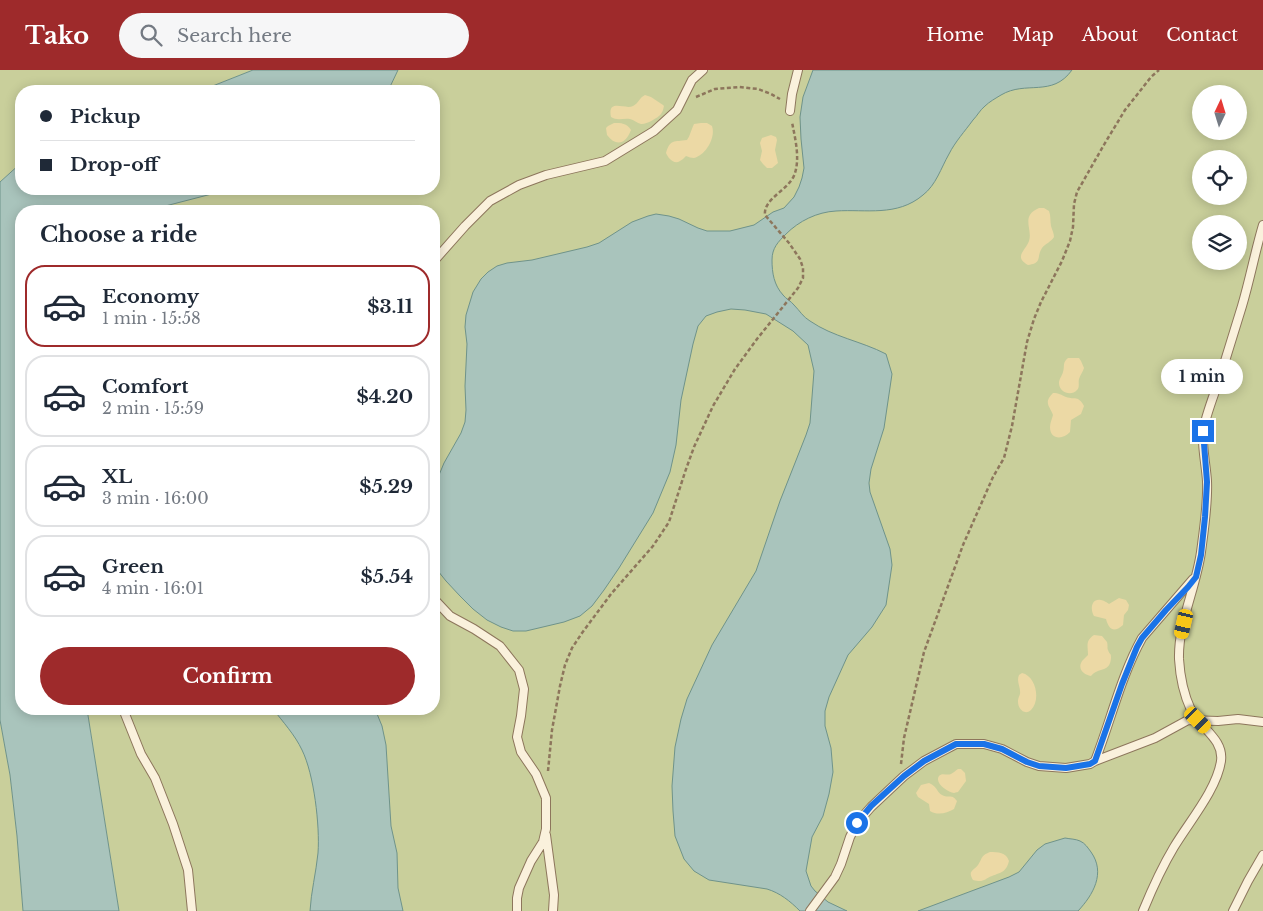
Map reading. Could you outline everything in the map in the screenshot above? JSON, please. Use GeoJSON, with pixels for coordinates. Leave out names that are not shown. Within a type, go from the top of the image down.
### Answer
{"type":"FeatureCollection","features":[{"type":"Feature","properties":{"kind":"lane"},"geometry":{"type":"LineString","coordinates":[[440,254],[490,202],[519,185],[546,175],[605,161],[654,131],[677,110],[692,80],[702,70]]}},
{"type":"Feature","properties":{"kind":"lane"},"geometry":{"type":"LineString","coordinates":[[790,111],[798,70]]}},
{"type":"Feature","properties":{"kind":"lane"},"geometry":{"type":"LineString","coordinates":[[1143,911],[1168,857],[1206,797],[1218,772],[1221,758],[1219,747],[1212,734],[1198,720],[1186,697],[1180,673],[1179,658],[1181,638],[1201,555],[1207,482],[1203,431],[1242,305],[1263,225]]}},
{"type":"Feature","properties":{"kind":"lane"},"geometry":{"type":"LineString","coordinates":[[1095,761],[1128,668],[1140,643],[1160,617],[1196,577]]}},
{"type":"Feature","properties":{"kind":"lane"},"geometry":{"type":"LineString","coordinates":[[440,605],[450,616],[500,646],[519,670],[524,689],[517,737],[522,752],[536,774],[546,798],[546,830],[554,895],[553,911]]}},
{"type":"Feature","properties":{"kind":"lane"},"geometry":{"type":"LineString","coordinates":[[125,715],[141,754],[155,778],[175,832],[188,870],[192,911]]}},
{"type":"Feature","properties":{"kind":"lane"},"geometry":{"type":"LineString","coordinates":[[810,911],[836,877],[850,837],[857,823],[871,806],[924,761],[956,744],[984,744],[1002,749],[1039,766],[1066,768],[1090,764],[1155,738],[1188,720],[1218,721],[1238,719],[1263,722]]}},
{"type":"Feature","properties":{"kind":"lane"},"geometry":{"type":"LineString","coordinates":[[517,911],[518,888],[543,842],[546,830]]}},
{"type":"Feature","properties":{"kind":"lane"},"geometry":{"type":"LineString","coordinates":[[1233,911],[1263,855]]}},
{"type":"Feature","properties":{"kind":"path"},"geometry":{"type":"LineString","coordinates":[[898,782],[901,774],[904,738],[924,652],[963,546],[993,478],[1004,458],[1012,426],[1027,342],[1041,302],[1062,262],[1070,241],[1074,204],[1078,192],[1126,110],[1151,77],[1159,70]]}},
{"type":"Feature","properties":{"kind":"path"},"geometry":{"type":"LineString","coordinates":[[548,773],[552,730],[558,695],[565,665],[572,648],[611,594],[653,546],[669,522],[694,447],[713,406],[735,369],[798,288],[803,278],[800,259],[765,215],[766,205],[791,182],[795,172],[796,149],[788,107],[771,94],[758,89],[739,87],[715,89],[698,96],[677,110]]}},
{"type":"Feature","properties":{"kind":"green space"},"geometry":{"type":"Polygon","coordinates":[[[0,70],[253,70],[215,85],[15,85],[15,168],[0,182],[0,70]]]}},
{"type":"Feature","properties":{"kind":"green space"},"geometry":{"type":"Polygon","coordinates":[[[398,70],[1263,70],[1263,911],[119,911],[88,715],[440,715],[440,205],[164,205],[203,195],[440,195],[440,85],[391,85],[398,70]]]}},
{"type":"Feature","properties":{"kind":"green space"},"geometry":{"type":"Polygon","coordinates":[[[0,720],[10,775],[23,911],[0,911],[0,720]]]}},
{"type":"Feature","properties":{"kind":"sand"},"geometry":{"type":"Polygon","coordinates":[[[645,95],[664,106],[661,114],[654,119],[641,124],[630,119],[611,117],[610,111],[614,106],[633,106],[645,95]]]}},
{"type":"Feature","properties":{"kind":"sand"},"geometry":{"type":"Polygon","coordinates":[[[614,123],[626,125],[631,130],[624,141],[614,141],[607,135],[606,128],[614,123]]]}},
{"type":"Feature","properties":{"kind":"sand"},"geometry":{"type":"Polygon","coordinates":[[[707,123],[712,126],[713,130],[713,135],[706,149],[694,158],[686,156],[678,162],[668,157],[666,153],[669,145],[673,142],[687,140],[694,124],[707,123]]]}},
{"type":"Feature","properties":{"kind":"sand"},"geometry":{"type":"Polygon","coordinates":[[[771,135],[776,137],[777,140],[775,150],[778,163],[772,168],[767,168],[760,160],[762,151],[760,143],[762,138],[771,135]]]}},
{"type":"Feature","properties":{"kind":"sand"},"geometry":{"type":"Polygon","coordinates":[[[1039,208],[1049,211],[1054,237],[1042,248],[1036,263],[1028,265],[1021,259],[1021,256],[1029,241],[1028,223],[1030,215],[1039,208]]]}},
{"type":"Feature","properties":{"kind":"sand"},"geometry":{"type":"Polygon","coordinates":[[[1068,358],[1079,358],[1084,368],[1079,379],[1078,389],[1072,393],[1063,391],[1059,383],[1064,363],[1068,358]]]}},
{"type":"Feature","properties":{"kind":"sand"},"geometry":{"type":"Polygon","coordinates":[[[1053,393],[1078,399],[1084,406],[1081,414],[1071,420],[1070,432],[1061,437],[1052,434],[1050,426],[1053,415],[1048,399],[1053,393]]]}},
{"type":"Feature","properties":{"kind":"sand"},"geometry":{"type":"Polygon","coordinates":[[[1119,598],[1126,600],[1129,605],[1124,615],[1123,625],[1114,630],[1110,628],[1106,619],[1094,616],[1092,605],[1098,600],[1103,600],[1109,604],[1119,598]]]}},
{"type":"Feature","properties":{"kind":"sand"},"geometry":{"type":"Polygon","coordinates":[[[1094,635],[1102,636],[1107,642],[1111,658],[1106,668],[1091,676],[1084,673],[1080,667],[1082,661],[1088,655],[1088,642],[1094,635]]]}},
{"type":"Feature","properties":{"kind":"sand"},"geometry":{"type":"Polygon","coordinates":[[[1022,673],[1031,679],[1036,689],[1034,706],[1028,712],[1020,709],[1018,702],[1020,691],[1018,678],[1022,673]]]}},
{"type":"Feature","properties":{"kind":"sand"},"geometry":{"type":"Polygon","coordinates":[[[958,769],[965,773],[966,781],[958,792],[954,793],[942,787],[938,779],[940,775],[951,774],[958,769]]]}},
{"type":"Feature","properties":{"kind":"sand"},"geometry":{"type":"Polygon","coordinates":[[[929,783],[940,794],[957,801],[954,809],[942,813],[930,811],[929,804],[918,797],[916,793],[921,785],[929,783]]]}},
{"type":"Feature","properties":{"kind":"sand"},"geometry":{"type":"Polygon","coordinates":[[[990,852],[999,852],[1006,856],[1009,861],[1005,870],[984,880],[973,880],[971,872],[983,856],[990,852]]]}},
{"type":"Feature","properties":{"kind":"water"},"geometry":{"type":"Polygon","coordinates":[[[253,70],[398,70],[391,85],[215,85],[253,70]]]}},
{"type":"Feature","properties":{"kind":"water"},"geometry":{"type":"Polygon","coordinates":[[[813,70],[1072,70],[1056,84],[1010,91],[987,105],[980,111],[954,145],[928,191],[913,202],[892,209],[836,211],[815,215],[791,229],[778,243],[773,252],[772,265],[777,287],[805,318],[838,335],[886,354],[892,374],[884,428],[871,469],[869,483],[870,492],[890,549],[892,565],[886,605],[872,627],[848,655],[829,697],[825,711],[825,726],[831,748],[833,772],[823,816],[812,837],[806,871],[811,886],[815,891],[828,902],[847,911],[800,911],[785,898],[767,889],[709,880],[694,871],[684,859],[675,836],[672,786],[675,747],[687,699],[712,645],[756,571],[810,423],[814,371],[808,345],[793,331],[766,314],[731,309],[706,316],[698,326],[681,400],[676,445],[670,472],[653,513],[619,568],[592,606],[580,616],[526,631],[513,631],[487,620],[473,609],[440,574],[440,473],[465,422],[466,315],[473,292],[481,279],[497,266],[532,260],[599,243],[632,222],[656,214],[679,219],[707,231],[730,231],[754,225],[773,212],[784,208],[794,197],[799,187],[804,168],[800,117],[803,97],[813,70]]]}},
{"type":"Feature","properties":{"kind":"water"},"geometry":{"type":"Polygon","coordinates":[[[15,168],[15,195],[208,195],[169,205],[15,205],[15,715],[88,715],[119,911],[23,911],[10,775],[0,720],[0,182],[15,168]]]}},
{"type":"Feature","properties":{"kind":"water"},"geometry":{"type":"Polygon","coordinates":[[[278,715],[377,715],[386,745],[391,826],[397,853],[398,888],[403,911],[310,911],[317,860],[317,815],[310,772],[299,744],[278,715]]]}},
{"type":"Feature","properties":{"kind":"water"},"geometry":{"type":"Polygon","coordinates":[[[1065,838],[1078,840],[1085,844],[1095,860],[1097,868],[1096,883],[1093,891],[1078,911],[918,911],[1009,877],[1019,872],[1037,850],[1045,844],[1065,838]]]}},
{"type":"Feature","properties":{"kind":"route"},"geometry":{"type":"LineString","coordinates":[[857,823],[871,806],[904,776],[924,761],[956,744],[984,744],[1002,749],[1027,762],[1055,768],[1079,766],[1095,761],[1137,647],[1142,638],[1196,577],[1201,555],[1207,482],[1203,431]]}}]}
